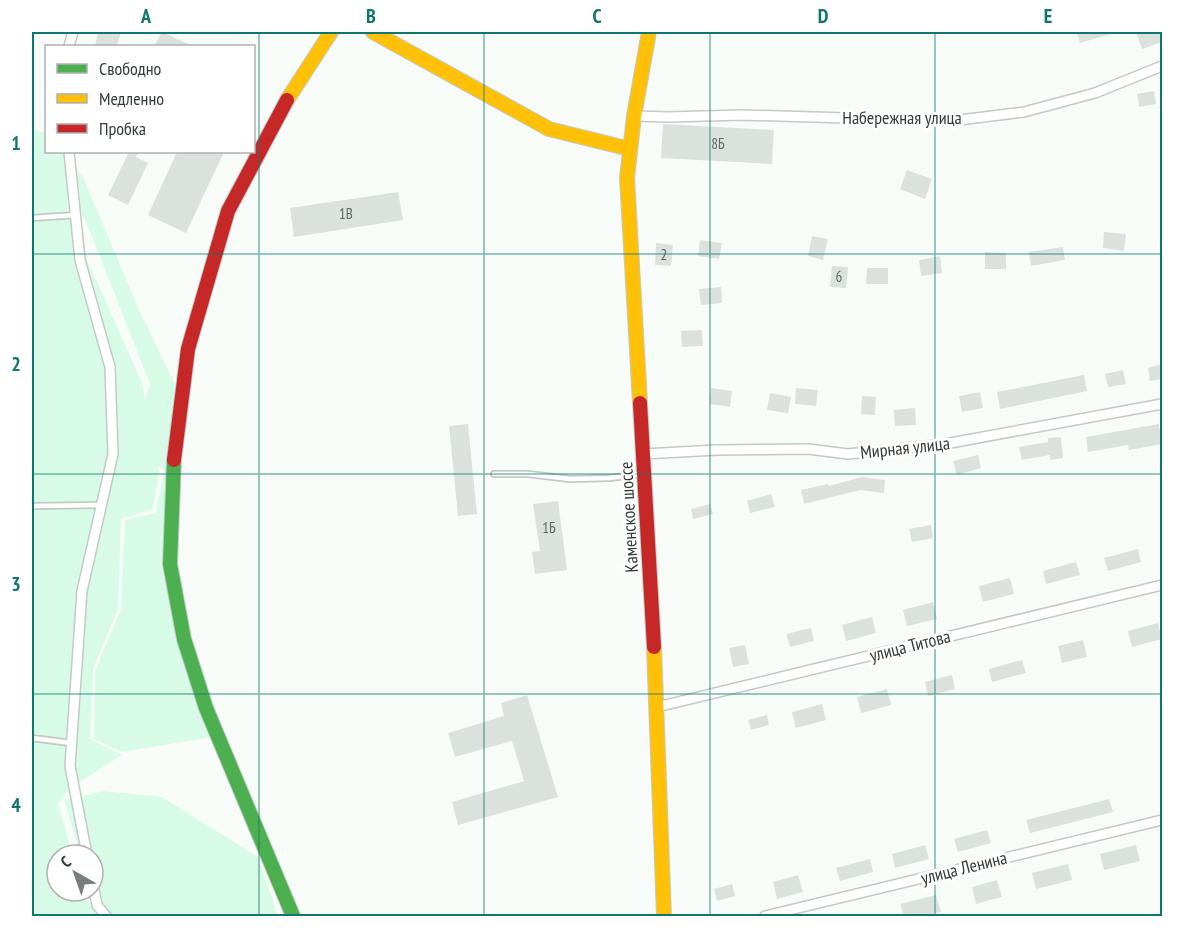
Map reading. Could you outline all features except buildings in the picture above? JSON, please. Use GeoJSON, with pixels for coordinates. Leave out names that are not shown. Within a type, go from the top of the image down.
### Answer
{"type":"FeatureCollection","features":[{"type":"Feature","properties":{"kind":"street"},"geometry":{"type":"LineString","coordinates":[[293,916],[206,708],[184,639],[170,564],[174,456],[188,349],[228,211],[284,105],[332,32]]}},
{"type":"Feature","properties":{"kind":"street"},"geometry":{"type":"LineString","coordinates":[[373,32],[549,129],[630,149]]}},
{"type":"Feature","properties":{"kind":"street","name":"Каменское шоссе"},"geometry":{"type":"LineString","coordinates":[[650,32],[634,116],[627,178],[657,707],[664,916]]}},
{"type":"Feature","properties":{"kind":"street","name":"Набережная улица"},"geometry":{"type":"LineString","coordinates":[[634,116],[742,115],[951,121],[1024,112],[1095,93],[1162,66]]}},
{"type":"Feature","properties":{"kind":"street"},"geometry":{"type":"LineString","coordinates":[[69,153],[80,260],[110,367],[113,454],[82,591],[70,766],[85,843]]}},
{"type":"Feature","properties":{"kind":"street","name":"Мирная улица"},"geometry":{"type":"LineString","coordinates":[[644,454],[808,449],[848,454],[945,444],[1162,404]]}},
{"type":"Feature","properties":{"kind":"street","name":"улица Титова"},"geometry":{"type":"LineString","coordinates":[[657,707],[1162,585]]}},
{"type":"Feature","properties":{"kind":"street","name":"улица Ленина"},"geometry":{"type":"LineString","coordinates":[[765,916],[1162,820]]}},
{"type":"Feature","properties":{"kind":"street"},"geometry":{"type":"LineString","coordinates":[[97,903],[106,916]]}},
{"type":"Feature","properties":{"kind":"lane"},"geometry":{"type":"LineString","coordinates":[[32,218],[76,214]]}},
{"type":"Feature","properties":{"kind":"lane"},"geometry":{"type":"LineString","coordinates":[[494,474],[528,474],[570,479],[609,478],[645,473]]}},
{"type":"Feature","properties":{"kind":"lane"},"geometry":{"type":"LineString","coordinates":[[32,506],[102,505]]}},
{"type":"Feature","properties":{"kind":"lane"},"geometry":{"type":"LineString","coordinates":[[32,738],[72,743]]}},
{"type":"Feature","properties":{"kind":"green space"},"geometry":{"type":"Polygon","coordinates":[[[32,131],[45,132],[45,153],[66,153],[66,159],[83,177],[140,312],[175,384],[172,462],[162,553],[183,652],[212,737],[122,752],[94,739],[95,671],[121,609],[125,520],[156,513],[164,471],[158,466],[153,509],[121,519],[118,609],[93,669],[90,739],[122,755],[69,789],[58,804],[69,843],[45,843],[45,903],[89,903],[98,916],[32,916],[32,131]],[[74,197],[67,200],[67,215],[142,383],[145,399],[150,384],[91,234],[74,197]]]}},
{"type":"Feature","properties":{"kind":"green space"},"geometry":{"type":"Polygon","coordinates":[[[104,791],[162,797],[258,857],[278,916],[111,916],[100,903],[105,903],[105,843],[77,843],[64,800],[104,791]]]}},
{"type":"Feature","properties":{"kind":"traffic: fast"},"geometry":{"type":"LineString","coordinates":[[174,460],[170,564],[184,639],[206,708],[293,916]]}},
{"type":"Feature","properties":{"kind":"traffic: slow"},"geometry":{"type":"LineString","coordinates":[[287,100],[331,32]]}},
{"type":"Feature","properties":{"kind":"traffic: slow"},"geometry":{"type":"LineString","coordinates":[[373,32],[549,129],[630,149]]}},
{"type":"Feature","properties":{"kind":"traffic: slow"},"geometry":{"type":"LineString","coordinates":[[640,403],[627,178],[634,116],[649,32]]}},
{"type":"Feature","properties":{"kind":"traffic: slow"},"geometry":{"type":"LineString","coordinates":[[654,647],[664,916]]}},
{"type":"Feature","properties":{"kind":"traffic: jam"},"geometry":{"type":"LineString","coordinates":[[174,460],[188,349],[228,211],[287,100]]}},
{"type":"Feature","properties":{"kind":"traffic: jam"},"geometry":{"type":"LineString","coordinates":[[640,403],[654,647]]}}]}
